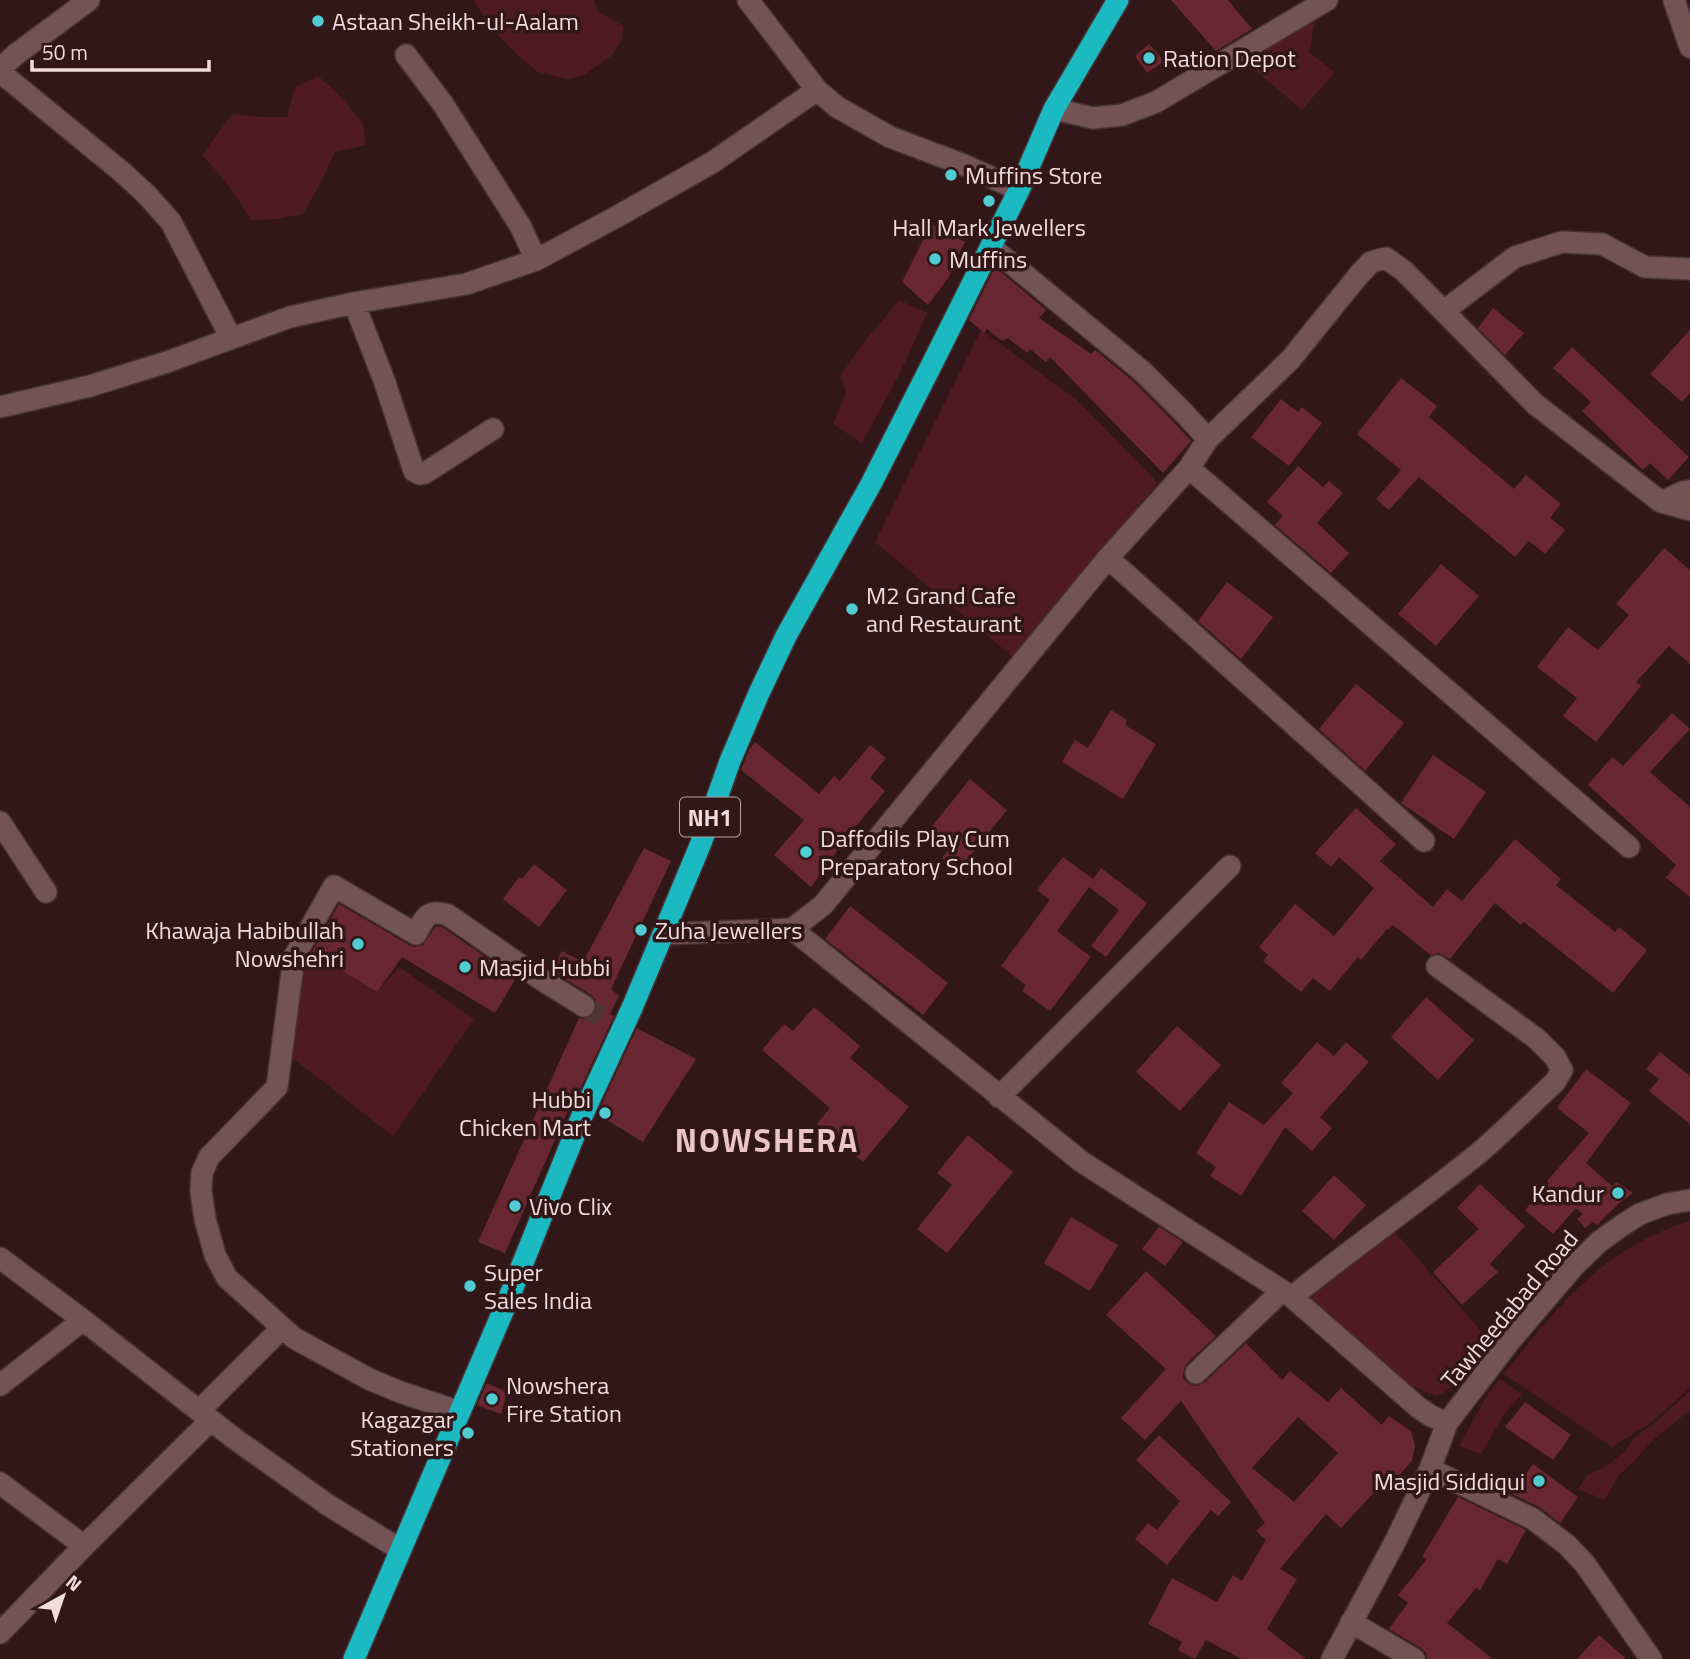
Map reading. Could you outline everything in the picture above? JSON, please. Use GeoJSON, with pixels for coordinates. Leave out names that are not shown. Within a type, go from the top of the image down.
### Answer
{"type":"FeatureCollection","features":[{"type":"Feature","properties":{"kind":"highway","name":"NH1"},"geometry":{"type":"LineString","coordinates":[[354,1659],[510,1295],[582,1116],[615,1025],[663,934],[759,693],[786,636],[871,484],[991,247],[1054,109],[1118,0]]}},
{"type":"Feature","properties":{"kind":"street"},"geometry":{"type":"LineString","coordinates":[[89,0],[15,55],[0,71],[122,172],[171,222],[231,338]]}},
{"type":"Feature","properties":{"kind":"street"},"geometry":{"type":"LineString","coordinates":[[748,0],[817,90],[836,107],[890,137],[964,165],[1019,190]]}},
{"type":"Feature","properties":{"kind":"street"},"geometry":{"type":"LineString","coordinates":[[1054,109],[1093,118],[1122,115],[1156,102],[1327,0]]}},
{"type":"Feature","properties":{"kind":"street"},"geometry":{"type":"LineString","coordinates":[[1674,0],[1690,47]]}},
{"type":"Feature","properties":{"kind":"street"},"geometry":{"type":"LineString","coordinates":[[406,55],[443,104],[521,227],[536,260]]}},
{"type":"Feature","properties":{"kind":"street"},"geometry":{"type":"LineString","coordinates":[[0,407],[90,386],[167,362],[290,317],[466,284],[536,260],[713,162],[817,90]]}},
{"type":"Feature","properties":{"kind":"street"},"geometry":{"type":"LineString","coordinates":[[1444,311],[1515,257],[1562,242],[1602,244],[1645,267],[1690,269]]}},
{"type":"Feature","properties":{"kind":"street"},"geometry":{"type":"LineString","coordinates":[[991,247],[1142,371],[1208,439]]}},
{"type":"Feature","properties":{"kind":"street"},"geometry":{"type":"LineString","coordinates":[[663,934],[792,929],[823,905],[1108,558],[1189,468],[1208,439],[1290,359],[1371,262],[1386,258],[1404,271],[1535,404],[1661,502],[1690,510]]}},
{"type":"Feature","properties":{"kind":"street"},"geometry":{"type":"LineString","coordinates":[[354,303],[384,380],[414,471],[425,473],[493,429]]}},
{"type":"Feature","properties":{"kind":"street"},"geometry":{"type":"LineString","coordinates":[[1189,468],[1629,847]]}},
{"type":"Feature","properties":{"kind":"street"},"geometry":{"type":"LineString","coordinates":[[1661,502],[1690,491]]}},
{"type":"Feature","properties":{"kind":"street"},"geometry":{"type":"LineString","coordinates":[[1108,558],[1424,841]]}},
{"type":"Feature","properties":{"kind":"street"},"geometry":{"type":"LineString","coordinates":[[0,822],[46,892]]}},
{"type":"Feature","properties":{"kind":"street"},"geometry":{"type":"LineString","coordinates":[[999,1097],[1230,866]]}},
{"type":"Feature","properties":{"kind":"street"},"geometry":{"type":"LineString","coordinates":[[460,1412],[369,1379],[294,1338],[227,1278],[215,1255],[205,1219],[201,1191],[202,1173],[209,1157],[277,1087],[294,957],[334,886],[416,934],[425,917],[431,913],[447,915],[584,1006]]}},
{"type":"Feature","properties":{"kind":"street"},"geometry":{"type":"LineString","coordinates":[[792,929],[1082,1162],[1287,1294],[1419,1408],[1447,1423]]}},
{"type":"Feature","properties":{"kind":"street"},"geometry":{"type":"LineString","coordinates":[[1196,1373],[1287,1294],[1398,1216],[1482,1150],[1555,1082],[1562,1070],[1555,1057],[1537,1039],[1437,966]]}},
{"type":"Feature","properties":{"kind":"street","name":"Tawheedabad Road"},"geometry":{"type":"LineString","coordinates":[[1332,1659],[1395,1542],[1430,1469],[1447,1423],[1518,1332],[1599,1242],[1640,1214],[1667,1204],[1690,1200]]}},
{"type":"Feature","properties":{"kind":"street"},"geometry":{"type":"LineString","coordinates":[[0,1258],[234,1439],[328,1505],[401,1550]]}},
{"type":"Feature","properties":{"kind":"street"},"geometry":{"type":"LineString","coordinates":[[0,1385],[83,1320]]}},
{"type":"Feature","properties":{"kind":"street"},"geometry":{"type":"LineString","coordinates":[[0,1633],[84,1546],[282,1328]]}},
{"type":"Feature","properties":{"kind":"street"},"geometry":{"type":"LineString","coordinates":[[1430,1469],[1533,1519],[1567,1545],[1585,1564],[1651,1659]]}},
{"type":"Feature","properties":{"kind":"street"},"geometry":{"type":"LineString","coordinates":[[0,1483],[84,1546]]}},
{"type":"Feature","properties":{"kind":"street"},"geometry":{"type":"LineString","coordinates":[[1352,1622],[1414,1659]]}},
{"type":"Feature","properties":{"kind":"shaded area"},"geometry":{"type":"Polygon","coordinates":[[[474,0],[594,0],[597,11],[623,26],[622,40],[611,56],[584,75],[568,79],[538,72],[490,27],[474,0]]]}},
{"type":"Feature","properties":{"kind":"shaded area"},"geometry":{"type":"Polygon","coordinates":[[[1317,12],[1309,52],[1335,72],[1302,110],[1241,58],[1317,12]]]}},
{"type":"Feature","properties":{"kind":"shaded area"},"geometry":{"type":"Polygon","coordinates":[[[318,76],[363,123],[366,145],[335,152],[303,214],[278,219],[251,220],[216,170],[202,155],[232,114],[287,117],[295,87],[318,76]]]}},
{"type":"Feature","properties":{"kind":"shaded area"},"geometry":{"type":"Polygon","coordinates":[[[899,300],[927,313],[901,371],[862,443],[833,424],[846,393],[841,375],[899,300]]]}},
{"type":"Feature","properties":{"kind":"shaded area"},"geometry":{"type":"Polygon","coordinates":[[[981,330],[1076,399],[1158,483],[1013,657],[875,542],[981,330]]]}},
{"type":"Feature","properties":{"kind":"shaded area"},"geometry":{"type":"Polygon","coordinates":[[[307,948],[377,992],[399,967],[474,1019],[393,1136],[290,1056],[307,948]]]}},
{"type":"Feature","properties":{"kind":"shaded area"},"geometry":{"type":"Polygon","coordinates":[[[1690,1221],[1690,1388],[1649,1424],[1612,1447],[1504,1374],[1564,1302],[1607,1263],[1631,1247],[1690,1221]]]}},
{"type":"Feature","properties":{"kind":"shaded area"},"geometry":{"type":"Polygon","coordinates":[[[1395,1232],[1488,1339],[1457,1381],[1447,1391],[1435,1396],[1400,1380],[1306,1301],[1308,1291],[1395,1232]]]}},
{"type":"Feature","properties":{"kind":"shaded area"},"geometry":{"type":"Polygon","coordinates":[[[1500,1379],[1522,1394],[1503,1416],[1481,1454],[1459,1446],[1488,1394],[1500,1379]]]}},
{"type":"Feature","properties":{"kind":"shaded area"},"geometry":{"type":"Polygon","coordinates":[[[1690,1391],[1690,1410],[1652,1441],[1618,1476],[1605,1500],[1578,1489],[1587,1475],[1605,1467],[1624,1452],[1634,1438],[1690,1391]]]}},
{"type":"Feature","properties":{"kind":"building"},"geometry":{"type":"Polygon","coordinates":[[[1171,0],[1228,0],[1252,29],[1216,51],[1171,0]]]}},
{"type":"Feature","properties":{"kind":"building","name":"Ration Depot"},"geometry":{"type":"Polygon","coordinates":[[[1149,44],[1164,61],[1147,73],[1135,56],[1149,44]]]}},
{"type":"Feature","properties":{"kind":"building","name":"Muffins"},"geometry":{"type":"Polygon","coordinates":[[[931,224],[965,242],[949,277],[928,305],[902,282],[931,224]]]}},
{"type":"Feature","properties":{"kind":"building"},"geometry":{"type":"Polygon","coordinates":[[[995,267],[1046,310],[1039,318],[1091,354],[1095,350],[1133,381],[1191,441],[1163,473],[1050,357],[1046,362],[1030,349],[1027,353],[1008,338],[1002,341],[987,329],[984,333],[969,320],[995,267]]]}},
{"type":"Feature","properties":{"kind":"building"},"geometry":{"type":"Polygon","coordinates":[[[1493,308],[1524,333],[1505,355],[1478,328],[1493,308]]]}},
{"type":"Feature","properties":{"kind":"building"},"geometry":{"type":"Polygon","coordinates":[[[1690,330],[1690,393],[1682,402],[1650,374],[1690,330]]]}},
{"type":"Feature","properties":{"kind":"building"},"geometry":{"type":"Polygon","coordinates":[[[1572,347],[1689,457],[1668,480],[1650,463],[1643,470],[1582,411],[1591,402],[1553,368],[1572,347]]]}},
{"type":"Feature","properties":{"kind":"building"},"geometry":{"type":"Polygon","coordinates":[[[1401,378],[1437,406],[1429,417],[1514,489],[1526,475],[1561,504],[1550,518],[1565,530],[1545,554],[1529,541],[1515,557],[1419,477],[1389,510],[1376,499],[1401,470],[1357,434],[1401,378]]]}},
{"type":"Feature","properties":{"kind":"building"},"geometry":{"type":"Polygon","coordinates":[[[1281,399],[1298,412],[1302,407],[1322,423],[1289,466],[1251,437],[1281,399]]]}},
{"type":"Feature","properties":{"kind":"building"},"geometry":{"type":"Polygon","coordinates":[[[1298,466],[1323,487],[1329,481],[1343,493],[1317,523],[1349,553],[1331,573],[1275,525],[1283,516],[1267,502],[1298,466]]]}},
{"type":"Feature","properties":{"kind":"building"},"geometry":{"type":"Polygon","coordinates":[[[1664,548],[1690,570],[1690,664],[1669,646],[1636,682],[1641,686],[1596,742],[1563,716],[1577,698],[1537,667],[1568,627],[1598,650],[1629,615],[1616,604],[1664,548]]]}},
{"type":"Feature","properties":{"kind":"building"},"geometry":{"type":"Polygon","coordinates":[[[1441,564],[1479,596],[1436,646],[1398,614],[1441,564]]]}},
{"type":"Feature","properties":{"kind":"building"},"geometry":{"type":"Polygon","coordinates":[[[1227,582],[1273,617],[1241,659],[1198,621],[1227,582]]]}},
{"type":"Feature","properties":{"kind":"building"},"geometry":{"type":"Polygon","coordinates":[[[1356,684],[1404,723],[1365,771],[1319,729],[1356,684]]]}},
{"type":"Feature","properties":{"kind":"building"},"geometry":{"type":"Polygon","coordinates":[[[1111,710],[1127,720],[1125,725],[1156,744],[1123,799],[1062,762],[1075,740],[1088,748],[1111,710]]]}},
{"type":"Feature","properties":{"kind":"building"},"geometry":{"type":"Polygon","coordinates":[[[1672,713],[1690,729],[1650,772],[1690,807],[1690,897],[1666,878],[1676,865],[1588,785],[1612,757],[1623,766],[1672,713]]]}},
{"type":"Feature","properties":{"kind":"building"},"geometry":{"type":"Polygon","coordinates":[[[755,742],[819,794],[834,776],[840,781],[870,745],[886,758],[870,778],[885,791],[811,887],[774,855],[804,820],[741,770],[755,742]]]}},
{"type":"Feature","properties":{"kind":"building"},"geometry":{"type":"Polygon","coordinates":[[[1433,755],[1486,792],[1454,839],[1401,803],[1433,755]]]}},
{"type":"Feature","properties":{"kind":"building"},"geometry":{"type":"Polygon","coordinates":[[[970,779],[1007,810],[958,871],[942,858],[950,848],[929,830],[970,779]]]}},
{"type":"Feature","properties":{"kind":"building"},"geometry":{"type":"Polygon","coordinates":[[[1356,808],[1396,844],[1380,861],[1433,907],[1447,889],[1462,901],[1515,839],[1561,879],[1556,885],[1615,932],[1619,927],[1647,950],[1613,993],[1524,922],[1521,925],[1495,903],[1450,959],[1439,953],[1431,955],[1393,925],[1361,960],[1358,957],[1330,991],[1313,978],[1301,992],[1263,961],[1268,955],[1259,947],[1295,904],[1334,936],[1374,888],[1339,857],[1331,867],[1315,853],[1356,808]]]}},
{"type":"Feature","properties":{"kind":"building"},"geometry":{"type":"Polygon","coordinates":[[[644,848],[671,861],[611,989],[619,996],[610,1014],[614,1016],[575,1100],[573,1099],[505,1253],[478,1242],[579,1018],[591,1017],[597,1007],[596,1000],[591,995],[551,970],[562,951],[583,962],[644,848]]]}},
{"type":"Feature","properties":{"kind":"building"},"geometry":{"type":"Polygon","coordinates":[[[1063,857],[1093,879],[1101,868],[1147,903],[1106,957],[1091,946],[1119,910],[1089,887],[1057,931],[1091,957],[1050,1011],[1022,991],[1026,985],[1001,966],[1050,900],[1037,890],[1063,857]]]}},
{"type":"Feature","properties":{"kind":"building"},"geometry":{"type":"Polygon","coordinates":[[[534,864],[567,890],[539,927],[503,899],[519,877],[522,879],[534,864]]]}},
{"type":"Feature","properties":{"kind":"building"},"geometry":{"type":"Polygon","coordinates":[[[339,904],[415,947],[423,945],[436,926],[442,927],[516,978],[495,1013],[402,957],[377,992],[312,952],[339,904]]]}},
{"type":"Feature","properties":{"kind":"building"},"geometry":{"type":"Polygon","coordinates":[[[850,906],[948,983],[923,1015],[825,939],[850,906]]]}},
{"type":"Feature","properties":{"kind":"building"},"geometry":{"type":"Polygon","coordinates":[[[1426,997],[1474,1040],[1438,1080],[1391,1037],[1426,997]]]}},
{"type":"Feature","properties":{"kind":"building"},"geometry":{"type":"Polygon","coordinates":[[[814,1007],[860,1046],[850,1058],[909,1107],[863,1162],[817,1124],[830,1108],[762,1050],[784,1024],[793,1031],[814,1007]]]}},
{"type":"Feature","properties":{"kind":"building"},"geometry":{"type":"Polygon","coordinates":[[[1177,1026],[1221,1065],[1180,1111],[1136,1072],[1177,1026]]]}},
{"type":"Feature","properties":{"kind":"building"},"geometry":{"type":"Polygon","coordinates":[[[637,1028],[696,1059],[643,1142],[597,1114],[637,1028]]]}},
{"type":"Feature","properties":{"kind":"building"},"geometry":{"type":"Polygon","coordinates":[[[1317,1042],[1334,1056],[1346,1042],[1369,1062],[1320,1117],[1332,1128],[1312,1151],[1285,1127],[1241,1196],[1210,1176],[1216,1167],[1196,1153],[1229,1102],[1264,1125],[1293,1093],[1281,1083],[1317,1042]]]}},
{"type":"Feature","properties":{"kind":"building"},"geometry":{"type":"Polygon","coordinates":[[[1660,1052],[1690,1076],[1690,1124],[1649,1091],[1659,1079],[1646,1069],[1660,1052]]]}},
{"type":"Feature","properties":{"kind":"building"},"geometry":{"type":"Polygon","coordinates":[[[1586,1069],[1631,1103],[1586,1163],[1612,1186],[1617,1182],[1633,1193],[1597,1225],[1593,1222],[1585,1228],[1577,1219],[1583,1214],[1576,1208],[1553,1234],[1525,1210],[1589,1133],[1557,1108],[1586,1069]]]}},
{"type":"Feature","properties":{"kind":"building"},"geometry":{"type":"Polygon","coordinates":[[[968,1135],[1013,1172],[947,1253],[917,1229],[952,1185],[937,1173],[968,1135]]]}},
{"type":"Feature","properties":{"kind":"building"},"geometry":{"type":"Polygon","coordinates":[[[1334,1175],[1366,1205],[1334,1240],[1302,1211],[1334,1175]]]}},
{"type":"Feature","properties":{"kind":"building"},"geometry":{"type":"Polygon","coordinates":[[[1480,1184],[1525,1226],[1490,1264],[1498,1272],[1462,1305],[1433,1272],[1479,1229],[1457,1208],[1480,1184]]]}},
{"type":"Feature","properties":{"kind":"building"},"geometry":{"type":"Polygon","coordinates":[[[1071,1217],[1118,1245],[1090,1291],[1044,1263],[1071,1217]]]}},
{"type":"Feature","properties":{"kind":"building"},"geometry":{"type":"Polygon","coordinates":[[[1159,1227],[1183,1242],[1165,1266],[1142,1249],[1159,1227]]]}},
{"type":"Feature","properties":{"kind":"building"},"geometry":{"type":"Polygon","coordinates":[[[1146,1271],[1216,1336],[1187,1363],[1183,1377],[1186,1382],[1198,1386],[1205,1382],[1246,1343],[1282,1380],[1290,1371],[1328,1402],[1341,1388],[1382,1425],[1389,1416],[1411,1431],[1415,1446],[1412,1461],[1386,1490],[1379,1487],[1341,1528],[1326,1514],[1280,1569],[1297,1579],[1267,1629],[1306,1659],[1242,1659],[1206,1640],[1195,1659],[1178,1650],[1182,1642],[1148,1624],[1172,1578],[1217,1602],[1233,1575],[1242,1581],[1266,1540],[1256,1531],[1265,1523],[1181,1401],[1145,1440],[1121,1418],[1166,1369],[1106,1315],[1146,1271]],[[1298,1417],[1252,1468],[1294,1502],[1338,1453],[1298,1417]]]}},
{"type":"Feature","properties":{"kind":"building","name":"Nowshera Fire Station"},"geometry":{"type":"Polygon","coordinates":[[[487,1383],[507,1392],[501,1414],[477,1405],[487,1383]]]}},
{"type":"Feature","properties":{"kind":"building"},"geometry":{"type":"Polygon","coordinates":[[[1525,1402],[1571,1435],[1553,1460],[1505,1427],[1525,1402]]]}},
{"type":"Feature","properties":{"kind":"building"},"geometry":{"type":"Polygon","coordinates":[[[1159,1435],[1231,1502],[1218,1516],[1211,1510],[1167,1565],[1135,1539],[1148,1523],[1157,1530],[1180,1501],[1136,1460],[1159,1435]]]}},
{"type":"Feature","properties":{"kind":"building","name":"Masjid Siddiqui"},"geometry":{"type":"Polygon","coordinates":[[[1533,1464],[1578,1497],[1560,1523],[1539,1507],[1512,1494],[1533,1464]]]}},
{"type":"Feature","properties":{"kind":"building"},"geometry":{"type":"Polygon","coordinates":[[[1458,1497],[1526,1530],[1507,1564],[1498,1559],[1480,1590],[1476,1588],[1447,1623],[1493,1659],[1427,1659],[1421,1648],[1389,1629],[1408,1603],[1398,1595],[1427,1559],[1422,1557],[1458,1497]]]}},
{"type":"Feature","properties":{"kind":"building"},"geometry":{"type":"Polygon","coordinates":[[[1599,1635],[1626,1659],[1577,1659],[1599,1635]]]}},
{"type":"Feature","properties":{"kind":"tunnel"},"geometry":{"type":"LineString","coordinates":[[584,1006],[608,1021]]}},
{"type":"Feature","properties":{"kind":"place","name":"Astaan Sheikh-ul-Aalam"},"geometry":{"type":"Point","coordinates":[318,21]}},
{"type":"Feature","properties":{"kind":"place","name":"Ration Depot"},"geometry":{"type":"Point","coordinates":[1149,58]}},
{"type":"Feature","properties":{"kind":"place","name":"Muffins Store"},"geometry":{"type":"Point","coordinates":[951,175]}},
{"type":"Feature","properties":{"kind":"place","name":"Hall Mark Jewellers"},"geometry":{"type":"Point","coordinates":[989,201]}},
{"type":"Feature","properties":{"kind":"place","name":"Muffins"},"geometry":{"type":"Point","coordinates":[935,259]}},
{"type":"Feature","properties":{"kind":"place","name":"M2 Grand Cafe and Restaurant"},"geometry":{"type":"Point","coordinates":[852,609]}},
{"type":"Feature","properties":{"kind":"place","name":"Daffodils Play Cum Preparatory School"},"geometry":{"type":"Point","coordinates":[806,852]}},
{"type":"Feature","properties":{"kind":"place","name":"Zuha Jewellers"},"geometry":{"type":"Point","coordinates":[641,930]}},
{"type":"Feature","properties":{"kind":"place","name":"Khawaja Habibullah Nowshehri"},"geometry":{"type":"Point","coordinates":[358,944]}},
{"type":"Feature","properties":{"kind":"place","name":"Masjid Hubbi"},"geometry":{"type":"Point","coordinates":[465,967]}},
{"type":"Feature","properties":{"kind":"place","name":"Hubbi Chicken Mart"},"geometry":{"type":"Point","coordinates":[605,1113]}},
{"type":"Feature","properties":{"kind":"place","name":"Kandur"},"geometry":{"type":"Point","coordinates":[1618,1193]}},
{"type":"Feature","properties":{"kind":"place","name":"Vivo Clix"},"geometry":{"type":"Point","coordinates":[515,1206]}},
{"type":"Feature","properties":{"kind":"place","name":"Super Sales India"},"geometry":{"type":"Point","coordinates":[470,1286]}},
{"type":"Feature","properties":{"kind":"place","name":"Nowshera Fire Station"},"geometry":{"type":"Point","coordinates":[492,1399]}},
{"type":"Feature","properties":{"kind":"place","name":"Kagazgar Stationers"},"geometry":{"type":"Point","coordinates":[468,1433]}},
{"type":"Feature","properties":{"kind":"place","name":"Masjid Siddiqui"},"geometry":{"type":"Point","coordinates":[1539,1481]}},
{"type":"Feature","properties":{"kind":"district","name":"NOWSHERA"},"geometry":{"type":"Point","coordinates":[767,1140]}}]}
